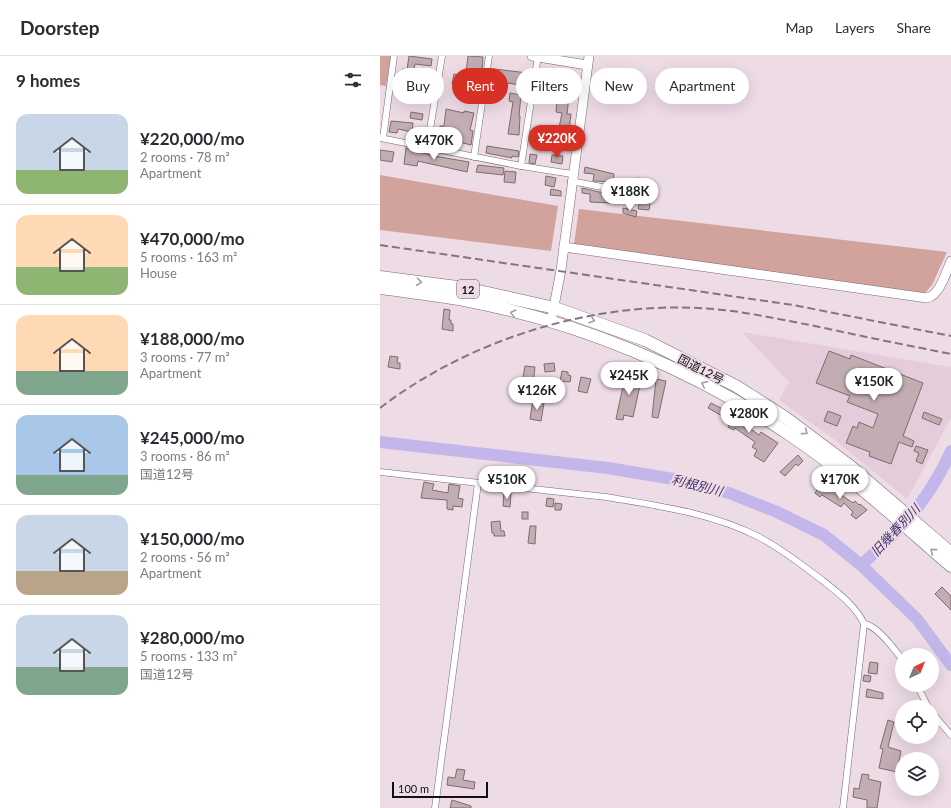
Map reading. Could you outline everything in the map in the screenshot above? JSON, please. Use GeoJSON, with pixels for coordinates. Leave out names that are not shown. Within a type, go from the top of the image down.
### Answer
{"type":"FeatureCollection","features":[{"type":"Feature","properties":{"kind":"highway","name":"国道12号"},"geometry":{"type":"LineString","coordinates":[[380,277],[465,288],[555,308],[645,340],[736,386],[786,418],[822,444],[919,532],[951,566]]}},
{"type":"Feature","properties":{"kind":"highway","name":"国道12号"},"geometry":{"type":"LineString","coordinates":[[380,288],[464,300],[551,322],[632,350],[729,398],[790,435],[899,515]]}},
{"type":"Feature","properties":{"kind":"highway","name":"国道12号"},"geometry":{"type":"LineString","coordinates":[[919,532],[951,553]]}},
{"type":"Feature","properties":{"kind":"street"},"geometry":{"type":"LineString","coordinates":[[394,56],[382,138],[572,177],[643,195]]}},
{"type":"Feature","properties":{"kind":"street"},"geometry":{"type":"LineString","coordinates":[[427,148],[442,56]]}},
{"type":"Feature","properties":{"kind":"street"},"geometry":{"type":"LineString","coordinates":[[474,157],[489,56]]}},
{"type":"Feature","properties":{"kind":"street"},"geometry":{"type":"LineString","coordinates":[[521,166],[536,56],[588,60],[564,247],[555,308],[551,322]]}},
{"type":"Feature","properties":{"kind":"street"},"geometry":{"type":"LineString","coordinates":[[564,247],[926,298],[934,294],[937,290],[951,261]]}},
{"type":"Feature","properties":{"kind":"street"},"geometry":{"type":"LineString","coordinates":[[380,472],[606,497],[694,514],[728,524],[759,537],[789,554],[852,606],[864,624],[843,808]]}},
{"type":"Feature","properties":{"kind":"street"},"geometry":{"type":"LineString","coordinates":[[435,808],[478,483]]}},
{"type":"Feature","properties":{"kind":"street"},"geometry":{"type":"LineString","coordinates":[[864,624],[874,628],[895,650]]}},
{"type":"Feature","properties":{"kind":"street"},"geometry":{"type":"LineString","coordinates":[[939,721],[951,735]]}},
{"type":"Feature","properties":{"kind":"shaded area"},"geometry":{"type":"Polygon","coordinates":[[[380,56],[391,56],[386,86],[380,85],[380,56]]]}},
{"type":"Feature","properties":{"kind":"shaded area"},"geometry":{"type":"Polygon","coordinates":[[[380,175],[558,206],[551,251],[380,230],[380,175]]]}},
{"type":"Feature","properties":{"kind":"shaded area"},"geometry":{"type":"Polygon","coordinates":[[[579,209],[947,252],[932,285],[924,294],[574,244],[579,209]]]}},
{"type":"Feature","properties":{"kind":"shaded area"},"geometry":{"type":"Polygon","coordinates":[[[742,332],[951,367],[951,418],[907,499],[835,440],[779,400],[789,382],[742,332]]]}},
{"type":"Feature","properties":{"kind":"building"},"geometry":{"type":"Polygon","coordinates":[[[409,56],[432,59],[431,66],[415,64],[414,68],[407,68],[409,56]]]}},
{"type":"Feature","properties":{"kind":"building"},"geometry":{"type":"Polygon","coordinates":[[[468,56],[483,57],[482,68],[467,68],[468,56]]]}},
{"type":"Feature","properties":{"kind":"building"},"geometry":{"type":"Polygon","coordinates":[[[508,71],[516,72],[516,84],[508,83],[508,71]]]}},
{"type":"Feature","properties":{"kind":"building"},"geometry":{"type":"Polygon","coordinates":[[[510,93],[516,94],[516,104],[520,104],[519,135],[508,134],[513,102],[509,101],[510,93]]]}},
{"type":"Feature","properties":{"kind":"building"},"geometry":{"type":"Polygon","coordinates":[[[557,104],[568,104],[567,114],[571,114],[568,140],[557,138],[562,113],[556,112],[557,104]]]}},
{"type":"Feature","properties":{"kind":"building"},"geometry":{"type":"Polygon","coordinates":[[[446,109],[464,113],[464,111],[474,113],[470,130],[473,131],[471,145],[451,140],[450,143],[438,141],[440,126],[444,126],[446,109]]]}},
{"type":"Feature","properties":{"kind":"building"},"geometry":{"type":"Polygon","coordinates":[[[411,112],[423,114],[422,120],[410,118],[411,112]]]}},
{"type":"Feature","properties":{"kind":"building"},"geometry":{"type":"Polygon","coordinates":[[[391,121],[413,123],[412,132],[398,129],[397,133],[389,132],[391,121]]]}},
{"type":"Feature","properties":{"kind":"building"},"geometry":{"type":"Polygon","coordinates":[[[540,137],[548,138],[547,148],[538,146],[540,137]]]}},
{"type":"Feature","properties":{"kind":"building"},"geometry":{"type":"Polygon","coordinates":[[[487,146],[519,151],[518,157],[512,156],[512,158],[486,153],[487,146]]]}},
{"type":"Feature","properties":{"kind":"building"},"geometry":{"type":"Polygon","coordinates":[[[406,148],[434,156],[469,162],[467,172],[418,161],[417,166],[404,164],[406,148]]]}},
{"type":"Feature","properties":{"kind":"building"},"geometry":{"type":"Polygon","coordinates":[[[380,150],[394,152],[392,162],[380,160],[380,150]]]}},
{"type":"Feature","properties":{"kind":"building"},"geometry":{"type":"Polygon","coordinates":[[[530,154],[537,155],[535,164],[529,163],[530,154]]]}},
{"type":"Feature","properties":{"kind":"building"},"geometry":{"type":"Polygon","coordinates":[[[552,155],[563,156],[562,164],[551,162],[552,155]]]}},
{"type":"Feature","properties":{"kind":"building"},"geometry":{"type":"Polygon","coordinates":[[[478,165],[504,168],[503,175],[476,172],[478,165]]]}},
{"type":"Feature","properties":{"kind":"building"},"geometry":{"type":"Polygon","coordinates":[[[585,167],[614,174],[613,182],[593,181],[594,174],[584,173],[585,167]]]}},
{"type":"Feature","properties":{"kind":"building"},"geometry":{"type":"Polygon","coordinates":[[[505,171],[516,172],[515,183],[504,182],[505,171]]]}},
{"type":"Feature","properties":{"kind":"building"},"geometry":{"type":"Polygon","coordinates":[[[546,176],[556,178],[554,187],[545,185],[546,176]]]}},
{"type":"Feature","properties":{"kind":"building"},"geometry":{"type":"Polygon","coordinates":[[[637,178],[650,180],[649,190],[635,188],[637,178]]]}},
{"type":"Feature","properties":{"kind":"building"},"geometry":{"type":"Polygon","coordinates":[[[582,188],[612,195],[610,203],[590,202],[590,194],[582,193],[582,188]]]}},
{"type":"Feature","properties":{"kind":"building"},"geometry":{"type":"Polygon","coordinates":[[[551,189],[561,191],[561,196],[550,195],[551,189]]]}},
{"type":"Feature","properties":{"kind":"building"},"geometry":{"type":"Polygon","coordinates":[[[640,200],[647,201],[647,203],[650,204],[649,210],[638,209],[640,200]]]}},
{"type":"Feature","properties":{"kind":"building"},"geometry":{"type":"Polygon","coordinates":[[[623,208],[637,211],[636,217],[623,213],[623,208]]]}},
{"type":"Feature","properties":{"kind":"building"},"geometry":{"type":"Polygon","coordinates":[[[444,309],[450,310],[449,320],[451,320],[451,324],[453,324],[453,331],[442,329],[444,309]]]}},
{"type":"Feature","properties":{"kind":"building"},"geometry":{"type":"Polygon","coordinates":[[[829,351],[850,359],[851,355],[923,383],[903,436],[914,441],[912,447],[899,442],[891,464],[869,456],[870,452],[846,443],[853,426],[857,428],[859,422],[873,428],[878,414],[847,402],[850,396],[816,383],[829,351]]]}},
{"type":"Feature","properties":{"kind":"building"},"geometry":{"type":"Polygon","coordinates":[[[390,356],[398,357],[397,363],[400,363],[400,369],[388,367],[390,356]]]}},
{"type":"Feature","properties":{"kind":"building"},"geometry":{"type":"Polygon","coordinates":[[[554,363],[555,371],[545,372],[544,364],[554,363]]]}},
{"type":"Feature","properties":{"kind":"building"},"geometry":{"type":"Polygon","coordinates":[[[525,366],[535,367],[533,385],[522,383],[525,366]]]}},
{"type":"Feature","properties":{"kind":"building"},"geometry":{"type":"Polygon","coordinates":[[[562,371],[568,372],[568,375],[571,376],[570,382],[560,381],[562,371]]]}},
{"type":"Feature","properties":{"kind":"building"},"geometry":{"type":"Polygon","coordinates":[[[626,372],[642,376],[633,417],[624,415],[623,420],[616,419],[626,372]]]}},
{"type":"Feature","properties":{"kind":"building"},"geometry":{"type":"Polygon","coordinates":[[[581,377],[591,379],[587,393],[578,391],[581,377]]]}},
{"type":"Feature","properties":{"kind":"building"},"geometry":{"type":"Polygon","coordinates":[[[656,379],[666,381],[658,418],[652,417],[656,379]]]}},
{"type":"Feature","properties":{"kind":"building"},"geometry":{"type":"Polygon","coordinates":[[[533,400],[544,403],[541,421],[530,419],[533,400]]]}},
{"type":"Feature","properties":{"kind":"building"},"geometry":{"type":"Polygon","coordinates":[[[711,403],[738,417],[737,419],[759,435],[761,432],[778,443],[764,462],[754,456],[757,450],[752,447],[755,442],[735,428],[734,430],[728,427],[731,421],[708,408],[711,403]]]}},
{"type":"Feature","properties":{"kind":"building"},"geometry":{"type":"Polygon","coordinates":[[[828,411],[841,416],[837,426],[824,421],[828,411]]]}},
{"type":"Feature","properties":{"kind":"building"},"geometry":{"type":"Polygon","coordinates":[[[924,412],[942,419],[939,425],[922,418],[924,412]]]}},
{"type":"Feature","properties":{"kind":"building"},"geometry":{"type":"Polygon","coordinates":[[[916,446],[928,450],[922,464],[916,461],[919,453],[914,451],[916,446]]]}},
{"type":"Feature","properties":{"kind":"building"},"geometry":{"type":"Polygon","coordinates":[[[798,455],[803,461],[798,466],[796,464],[785,476],[780,472],[798,455]]]}},
{"type":"Feature","properties":{"kind":"building"},"geometry":{"type":"Polygon","coordinates":[[[424,482],[434,484],[432,490],[448,493],[449,484],[460,486],[458,498],[463,499],[462,507],[453,506],[453,510],[447,509],[447,500],[421,498],[424,482]]]}},
{"type":"Feature","properties":{"kind":"building"},"geometry":{"type":"Polygon","coordinates":[[[822,482],[853,503],[855,501],[867,510],[856,519],[851,515],[853,512],[844,503],[841,507],[822,495],[820,497],[815,493],[822,482]]]}},
{"type":"Feature","properties":{"kind":"building"},"geometry":{"type":"Polygon","coordinates":[[[504,492],[511,493],[510,507],[503,506],[504,492]]]}},
{"type":"Feature","properties":{"kind":"building"},"geometry":{"type":"Polygon","coordinates":[[[547,498],[554,499],[553,507],[546,506],[547,498]]]}},
{"type":"Feature","properties":{"kind":"building"},"geometry":{"type":"Polygon","coordinates":[[[555,503],[562,504],[561,510],[555,510],[555,503]]]}},
{"type":"Feature","properties":{"kind":"building"},"geometry":{"type":"Polygon","coordinates":[[[522,512],[528,512],[528,519],[522,519],[522,512]]]}},
{"type":"Feature","properties":{"kind":"building"},"geometry":{"type":"Polygon","coordinates":[[[500,521],[501,531],[504,531],[505,536],[494,536],[494,533],[492,533],[491,522],[500,521]]]}},
{"type":"Feature","properties":{"kind":"building"},"geometry":{"type":"Polygon","coordinates":[[[530,526],[536,526],[535,544],[528,543],[530,526]]]}},
{"type":"Feature","properties":{"kind":"building"},"geometry":{"type":"Polygon","coordinates":[[[942,587],[951,596],[951,610],[935,594],[942,587]]]}},
{"type":"Feature","properties":{"kind":"building"},"geometry":{"type":"Polygon","coordinates":[[[870,662],[878,663],[877,674],[868,673],[870,662]]]}},
{"type":"Feature","properties":{"kind":"building"},"geometry":{"type":"Polygon","coordinates":[[[864,675],[871,676],[870,682],[863,681],[864,675]]]}},
{"type":"Feature","properties":{"kind":"building"},"geometry":{"type":"Polygon","coordinates":[[[867,689],[883,693],[883,699],[866,697],[867,689]]]}},
{"type":"Feature","properties":{"kind":"building"},"geometry":{"type":"Polygon","coordinates":[[[888,720],[894,722],[888,747],[901,751],[895,752],[895,772],[879,768],[883,749],[880,748],[888,720]]]}},
{"type":"Feature","properties":{"kind":"building"},"geometry":{"type":"Polygon","coordinates":[[[457,769],[465,770],[463,780],[475,782],[474,789],[447,785],[448,777],[455,778],[457,769]]]}},
{"type":"Feature","properties":{"kind":"building"},"geometry":{"type":"Polygon","coordinates":[[[862,774],[869,775],[868,779],[881,782],[877,808],[867,808],[867,800],[853,797],[854,788],[859,789],[862,774]]]}},
{"type":"Feature","properties":{"kind":"building"},"geometry":{"type":"Polygon","coordinates":[[[452,800],[471,806],[471,808],[450,808],[452,800]]]}},
{"type":"Feature","properties":{"kind":"waterway","name":"利根別川"},"geometry":{"type":"LineString","coordinates":[[380,442],[608,468],[679,480],[729,493],[777,512],[824,535],[861,565],[917,619],[951,665]]}},
{"type":"Feature","properties":{"kind":"waterway","name":"旧幾春別川"},"geometry":{"type":"LineString","coordinates":[[861,565],[889,539],[913,513],[933,485],[951,451]]}},
{"type":"Feature","properties":{"kind":"railway"},"geometry":{"type":"LineString","coordinates":[[380,245],[793,305],[951,336]]}},
{"type":"Feature","properties":{"kind":"railway"},"geometry":{"type":"LineString","coordinates":[[380,408],[416,383],[454,362],[495,343],[538,328],[582,317],[626,310],[670,308],[727,310],[815,326],[951,354]]}}]}
